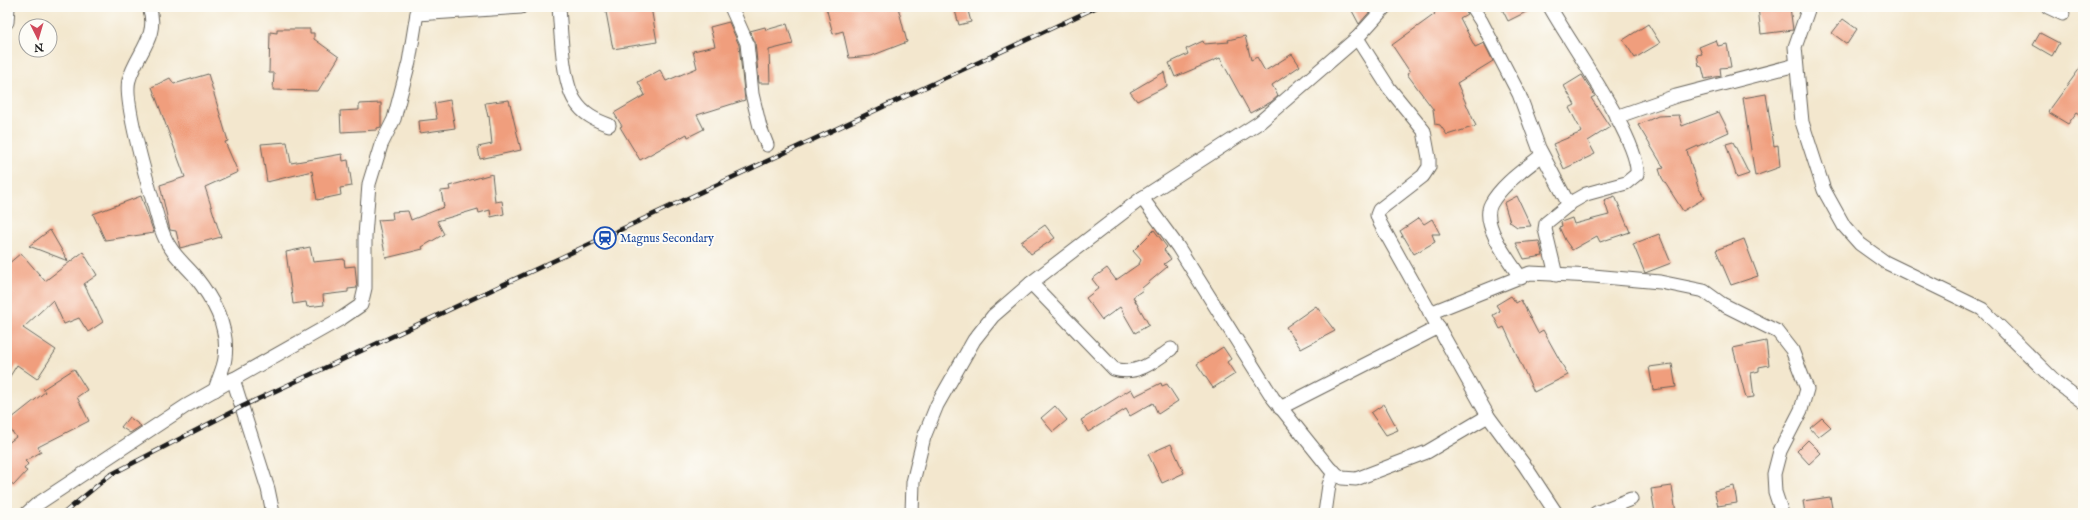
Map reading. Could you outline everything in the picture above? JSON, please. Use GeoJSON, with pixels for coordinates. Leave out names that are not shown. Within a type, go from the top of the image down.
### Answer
{"type":"FeatureCollection","features":[{"type":"Feature","properties":{"kind":"street"},"geometry":{"type":"LineString","coordinates":[[7,22],[8,7]]}},
{"type":"Feature","properties":{"kind":"street"},"geometry":{"type":"LineString","coordinates":[[149,7],[153,18],[150,37],[128,81],[128,100],[154,206],[164,236],[170,248],[196,278],[219,312],[226,335],[225,359],[215,390]]}},
{"type":"Feature","properties":{"kind":"street"},"geometry":{"type":"LineString","coordinates":[[27,513],[42,501],[186,406],[342,318],[361,305],[365,288],[365,236],[369,184],[381,145],[394,119],[409,62],[417,10],[522,7]]}},
{"type":"Feature","properties":{"kind":"street"},"geometry":{"type":"LineString","coordinates":[[559,7],[564,59],[570,93],[585,113],[595,120],[609,125]]}},
{"type":"Feature","properties":{"kind":"street"},"geometry":{"type":"LineString","coordinates":[[731,7],[747,43],[752,94],[760,127],[767,145]]}},
{"type":"Feature","properties":{"kind":"street"},"geometry":{"type":"LineString","coordinates":[[912,513],[913,482],[924,437],[937,405],[974,340],[993,316],[1031,283],[1142,198],[1260,122],[1357,38],[1385,7]]}},
{"type":"Feature","properties":{"kind":"street"},"geometry":{"type":"LineString","coordinates":[[1472,7],[1481,21],[1519,94],[1542,155],[1569,204]]}},
{"type":"Feature","properties":{"kind":"street"},"geometry":{"type":"LineString","coordinates":[[1550,7],[1616,117],[1638,164],[1637,174],[1626,183],[1586,194],[1569,204],[1546,223],[1545,229],[1556,275]]}},
{"type":"Feature","properties":{"kind":"street"},"geometry":{"type":"LineString","coordinates":[[1809,7],[1795,47],[1802,122],[1824,190],[1844,226],[1860,244],[1885,262],[1982,309],[2056,382],[2083,402]]}},
{"type":"Feature","properties":{"kind":"street"},"geometry":{"type":"LineString","coordinates":[[2048,7],[2063,14]]}},
{"type":"Feature","properties":{"kind":"street"},"geometry":{"type":"LineString","coordinates":[[1357,38],[1389,88],[1424,131],[1429,167],[1424,176],[1379,210],[1378,215],[1380,223],[1488,416],[1525,466],[1556,513]]}},
{"type":"Feature","properties":{"kind":"street"},"geometry":{"type":"LineString","coordinates":[[1616,117],[1676,96],[1796,65]]}},
{"type":"Feature","properties":{"kind":"street"},"geometry":{"type":"LineString","coordinates":[[1521,278],[1504,255],[1493,232],[1489,217],[1490,205],[1508,184],[1542,155]]}},
{"type":"Feature","properties":{"kind":"street"},"geometry":{"type":"LineString","coordinates":[[1142,198],[1178,247],[1280,408],[1334,471],[1342,478],[1356,479],[1427,452],[1488,416]]}},
{"type":"Feature","properties":{"kind":"street"},"geometry":{"type":"LineString","coordinates":[[1430,313],[1530,274],[1593,276],[1660,282],[1704,291],[1722,304],[1778,332],[1792,350],[1807,389],[1801,410],[1780,451],[1774,474],[1775,492],[1782,513]]}},
{"type":"Feature","properties":{"kind":"street"},"geometry":{"type":"LineString","coordinates":[[1031,283],[1114,369],[1124,372],[1135,370],[1147,365],[1171,348]]}},
{"type":"Feature","properties":{"kind":"street"},"geometry":{"type":"LineString","coordinates":[[1280,408],[1439,327]]}},
{"type":"Feature","properties":{"kind":"street"},"geometry":{"type":"LineString","coordinates":[[233,379],[268,488],[273,513]]}},
{"type":"Feature","properties":{"kind":"street"},"geometry":{"type":"LineString","coordinates":[[1325,513],[1328,485],[1334,471]]}},
{"type":"Feature","properties":{"kind":"street"},"geometry":{"type":"LineString","coordinates":[[1596,513],[1631,499]]}},
{"type":"Feature","properties":{"kind":"building"},"geometry":{"type":"Polygon","coordinates":[[[605,7],[651,7],[657,42],[613,49],[605,7]]]}},
{"type":"Feature","properties":{"kind":"building"},"geometry":{"type":"Polygon","coordinates":[[[826,7],[898,7],[907,42],[871,56],[849,58],[843,31],[833,34],[826,7]]]}},
{"type":"Feature","properties":{"kind":"building"},"geometry":{"type":"Polygon","coordinates":[[[954,7],[967,7],[971,22],[959,25],[954,7]]]}},
{"type":"Feature","properties":{"kind":"building"},"geometry":{"type":"Polygon","coordinates":[[[1350,7],[1374,7],[1359,24],[1350,7]]]}},
{"type":"Feature","properties":{"kind":"building"},"geometry":{"type":"Polygon","coordinates":[[[1430,7],[1464,7],[1467,14],[1460,18],[1475,47],[1484,43],[1493,61],[1457,83],[1476,126],[1447,135],[1440,125],[1435,124],[1433,109],[1407,74],[1410,72],[1392,45],[1435,14],[1430,7]]]}},
{"type":"Feature","properties":{"kind":"building"},"geometry":{"type":"Polygon","coordinates":[[[1501,7],[1536,7],[1508,21],[1501,7]]]}},
{"type":"Feature","properties":{"kind":"building"},"geometry":{"type":"Polygon","coordinates":[[[1758,7],[1790,7],[1793,30],[1761,34],[1758,7]]]}},
{"type":"Feature","properties":{"kind":"building"},"geometry":{"type":"Polygon","coordinates":[[[1843,19],[1857,29],[1847,44],[1832,33],[1843,19]]]}},
{"type":"Feature","properties":{"kind":"building"},"geometry":{"type":"Polygon","coordinates":[[[729,22],[739,45],[745,100],[697,115],[704,129],[688,137],[687,134],[640,160],[620,127],[622,126],[614,113],[645,95],[638,82],[660,70],[666,81],[697,68],[693,51],[715,46],[710,27],[729,22]]]}},
{"type":"Feature","properties":{"kind":"building"},"geometry":{"type":"Polygon","coordinates":[[[787,24],[793,44],[769,50],[770,83],[759,83],[755,42],[750,31],[765,27],[766,30],[787,24]]]}},
{"type":"Feature","properties":{"kind":"building"},"geometry":{"type":"Polygon","coordinates":[[[1648,24],[1660,43],[1635,58],[1623,40],[1648,24]]]}},
{"type":"Feature","properties":{"kind":"building"},"geometry":{"type":"Polygon","coordinates":[[[277,29],[310,29],[310,33],[314,33],[314,39],[339,57],[318,91],[273,90],[274,73],[269,73],[270,32],[277,33],[277,29]]]}},
{"type":"Feature","properties":{"kind":"building"},"geometry":{"type":"Polygon","coordinates":[[[2040,33],[2059,43],[2052,56],[2033,45],[2040,33]]]}},
{"type":"Feature","properties":{"kind":"building"},"geometry":{"type":"Polygon","coordinates":[[[1245,36],[1251,60],[1257,57],[1265,71],[1292,54],[1300,66],[1272,85],[1278,96],[1271,102],[1250,113],[1220,58],[1175,77],[1169,63],[1188,54],[1186,49],[1203,41],[1204,44],[1229,42],[1228,40],[1245,36]]]}},
{"type":"Feature","properties":{"kind":"building"},"geometry":{"type":"Polygon","coordinates":[[[1716,40],[1718,46],[1727,44],[1731,67],[1720,68],[1721,76],[1705,79],[1702,67],[1699,66],[1697,55],[1702,54],[1699,47],[1716,40]]]}},
{"type":"Feature","properties":{"kind":"building"},"geometry":{"type":"Polygon","coordinates":[[[2083,64],[2083,116],[2077,112],[2068,124],[2048,112],[2083,64]]]}},
{"type":"Feature","properties":{"kind":"building"},"geometry":{"type":"Polygon","coordinates":[[[1164,72],[1167,86],[1137,101],[1130,92],[1164,72]]]}},
{"type":"Feature","properties":{"kind":"building"},"geometry":{"type":"Polygon","coordinates":[[[208,74],[228,141],[225,142],[238,172],[205,187],[221,237],[180,248],[176,231],[170,230],[160,185],[185,177],[152,87],[170,78],[174,84],[208,74]]]}},
{"type":"Feature","properties":{"kind":"building"},"geometry":{"type":"Polygon","coordinates":[[[1582,75],[1595,96],[1591,98],[1610,127],[1588,141],[1595,154],[1564,169],[1553,144],[1582,132],[1569,108],[1575,105],[1564,86],[1582,75]]]}},
{"type":"Feature","properties":{"kind":"building"},"geometry":{"type":"Polygon","coordinates":[[[1766,94],[1774,146],[1778,145],[1780,167],[1755,176],[1743,98],[1766,94]]]}},
{"type":"Feature","properties":{"kind":"building"},"geometry":{"type":"Polygon","coordinates":[[[450,100],[455,128],[420,133],[419,121],[437,119],[434,103],[450,100]]]}},
{"type":"Feature","properties":{"kind":"building"},"geometry":{"type":"Polygon","coordinates":[[[509,100],[521,150],[480,159],[478,147],[492,144],[489,116],[488,117],[485,103],[509,100]]]}},
{"type":"Feature","properties":{"kind":"building"},"geometry":{"type":"Polygon","coordinates":[[[381,103],[381,127],[377,128],[377,130],[341,132],[340,111],[359,110],[359,104],[381,103]]]}},
{"type":"Feature","properties":{"kind":"building"},"geometry":{"type":"Polygon","coordinates":[[[1719,112],[1729,132],[1687,151],[1698,187],[1705,198],[1683,211],[1662,178],[1659,169],[1664,168],[1638,125],[1658,116],[1679,115],[1682,126],[1719,112]]]}},
{"type":"Feature","properties":{"kind":"building"},"geometry":{"type":"Polygon","coordinates":[[[287,142],[291,163],[342,154],[343,161],[348,160],[352,186],[340,188],[341,195],[317,200],[312,171],[267,182],[261,144],[287,142]]]}},
{"type":"Feature","properties":{"kind":"building"},"geometry":{"type":"Polygon","coordinates":[[[1733,142],[1749,174],[1737,178],[1726,144],[1733,142]]]}},
{"type":"Feature","properties":{"kind":"building"},"geometry":{"type":"Polygon","coordinates":[[[492,174],[495,202],[502,201],[504,214],[491,217],[490,210],[479,213],[478,209],[437,221],[444,234],[422,247],[423,249],[386,258],[378,220],[393,219],[392,212],[408,211],[411,220],[444,207],[441,191],[450,190],[449,186],[492,174]]]}},
{"type":"Feature","properties":{"kind":"building"},"geometry":{"type":"Polygon","coordinates":[[[141,196],[154,233],[105,240],[93,214],[141,196]]]}},
{"type":"Feature","properties":{"kind":"building"},"geometry":{"type":"Polygon","coordinates":[[[1517,196],[1531,226],[1517,227],[1510,222],[1504,203],[1517,196]]]}},
{"type":"Feature","properties":{"kind":"building"},"geometry":{"type":"Polygon","coordinates":[[[1615,196],[1630,232],[1600,242],[1597,236],[1572,250],[1559,227],[1562,226],[1561,222],[1572,218],[1574,224],[1609,215],[1604,200],[1615,196]]]}},
{"type":"Feature","properties":{"kind":"building"},"geometry":{"type":"Polygon","coordinates":[[[1419,218],[1424,224],[1432,219],[1440,234],[1432,234],[1435,242],[1414,254],[1404,237],[1401,237],[1403,236],[1400,231],[1419,218]]]}},
{"type":"Feature","properties":{"kind":"building"},"geometry":{"type":"Polygon","coordinates":[[[1045,225],[1055,238],[1031,254],[1021,242],[1045,225]]]}},
{"type":"Feature","properties":{"kind":"building"},"geometry":{"type":"Polygon","coordinates":[[[50,230],[68,261],[29,246],[50,230]]]}},
{"type":"Feature","properties":{"kind":"building"},"geometry":{"type":"Polygon","coordinates":[[[1154,230],[1167,247],[1164,250],[1171,259],[1164,264],[1167,267],[1142,288],[1143,290],[1133,297],[1149,325],[1135,333],[1120,307],[1102,320],[1086,298],[1099,288],[1092,279],[1107,268],[1116,280],[1139,264],[1141,260],[1133,251],[1154,230]]]}},
{"type":"Feature","properties":{"kind":"building"},"geometry":{"type":"Polygon","coordinates":[[[1659,234],[1671,263],[1645,273],[1633,244],[1659,234]]]}},
{"type":"Feature","properties":{"kind":"building"},"geometry":{"type":"Polygon","coordinates":[[[1744,239],[1758,276],[1731,285],[1716,250],[1744,239]]]}},
{"type":"Feature","properties":{"kind":"building"},"geometry":{"type":"Polygon","coordinates":[[[1539,241],[1543,256],[1524,259],[1516,243],[1539,241]]]}},
{"type":"Feature","properties":{"kind":"building"},"geometry":{"type":"Polygon","coordinates":[[[310,247],[313,262],[344,259],[345,267],[355,266],[357,288],[348,289],[348,292],[323,295],[324,305],[307,307],[306,302],[293,304],[286,252],[310,247]]]}},
{"type":"Feature","properties":{"kind":"building"},"geometry":{"type":"Polygon","coordinates":[[[83,252],[97,275],[84,284],[103,322],[88,332],[79,318],[64,324],[53,300],[23,328],[56,350],[37,379],[17,365],[7,381],[7,265],[21,253],[45,281],[83,252]]]}},
{"type":"Feature","properties":{"kind":"building"},"geometry":{"type":"Polygon","coordinates":[[[1511,296],[1516,303],[1521,300],[1538,333],[1543,330],[1568,375],[1534,392],[1504,327],[1500,329],[1493,315],[1500,311],[1496,305],[1511,296]]]}},
{"type":"Feature","properties":{"kind":"building"},"geometry":{"type":"Polygon","coordinates":[[[1316,306],[1335,331],[1301,349],[1286,327],[1316,306]]]}},
{"type":"Feature","properties":{"kind":"building"},"geometry":{"type":"Polygon","coordinates":[[[1766,341],[1769,365],[1759,367],[1759,371],[1751,373],[1754,397],[1746,398],[1733,348],[1766,341]]]}},
{"type":"Feature","properties":{"kind":"building"},"geometry":{"type":"Polygon","coordinates":[[[1223,347],[1231,359],[1227,362],[1235,374],[1213,388],[1197,364],[1223,347]]]}},
{"type":"Feature","properties":{"kind":"building"},"geometry":{"type":"Polygon","coordinates":[[[1672,364],[1676,387],[1653,390],[1649,367],[1672,364]]]}},
{"type":"Feature","properties":{"kind":"building"},"geometry":{"type":"Polygon","coordinates":[[[74,369],[87,390],[77,397],[89,421],[38,447],[41,452],[25,461],[28,464],[24,469],[27,471],[14,485],[7,480],[7,444],[16,437],[7,425],[7,422],[45,392],[43,389],[74,369]]]}},
{"type":"Feature","properties":{"kind":"building"},"geometry":{"type":"Polygon","coordinates":[[[1161,383],[1162,386],[1167,384],[1178,401],[1158,414],[1153,403],[1130,416],[1126,409],[1088,432],[1081,420],[1131,389],[1135,396],[1161,383]]]}},
{"type":"Feature","properties":{"kind":"building"},"geometry":{"type":"Polygon","coordinates":[[[1384,404],[1398,430],[1386,435],[1371,413],[1384,404]]]}},
{"type":"Feature","properties":{"kind":"building"},"geometry":{"type":"Polygon","coordinates":[[[1055,406],[1067,420],[1053,432],[1041,418],[1055,406]]]}},
{"type":"Feature","properties":{"kind":"building"},"geometry":{"type":"Polygon","coordinates":[[[129,417],[141,426],[130,433],[121,427],[129,417]]]}},
{"type":"Feature","properties":{"kind":"building"},"geometry":{"type":"Polygon","coordinates":[[[1822,418],[1831,427],[1818,437],[1810,428],[1822,418]]]}},
{"type":"Feature","properties":{"kind":"building"},"geometry":{"type":"Polygon","coordinates":[[[1808,440],[1821,453],[1809,464],[1797,451],[1808,440]]]}},
{"type":"Feature","properties":{"kind":"building"},"geometry":{"type":"Polygon","coordinates":[[[1171,444],[1184,473],[1162,483],[1148,454],[1171,444]]]}},
{"type":"Feature","properties":{"kind":"building"},"geometry":{"type":"Polygon","coordinates":[[[1672,486],[1676,513],[1655,513],[1651,489],[1672,486]]]}},
{"type":"Feature","properties":{"kind":"building"},"geometry":{"type":"Polygon","coordinates":[[[1734,486],[1737,503],[1718,506],[1714,491],[1734,486]]]}},
{"type":"Feature","properties":{"kind":"building"},"geometry":{"type":"Polygon","coordinates":[[[1830,497],[1833,513],[1805,513],[1803,501],[1830,497]]]}},
{"type":"Feature","properties":{"kind":"railway"},"geometry":{"type":"LineString","coordinates":[[64,513],[110,475],[243,406],[1097,7]]}},
{"type":"Feature","properties":{"kind":"place","name":"Magnus Secondary"},"geometry":{"type":"Point","coordinates":[605,238]}}]}
